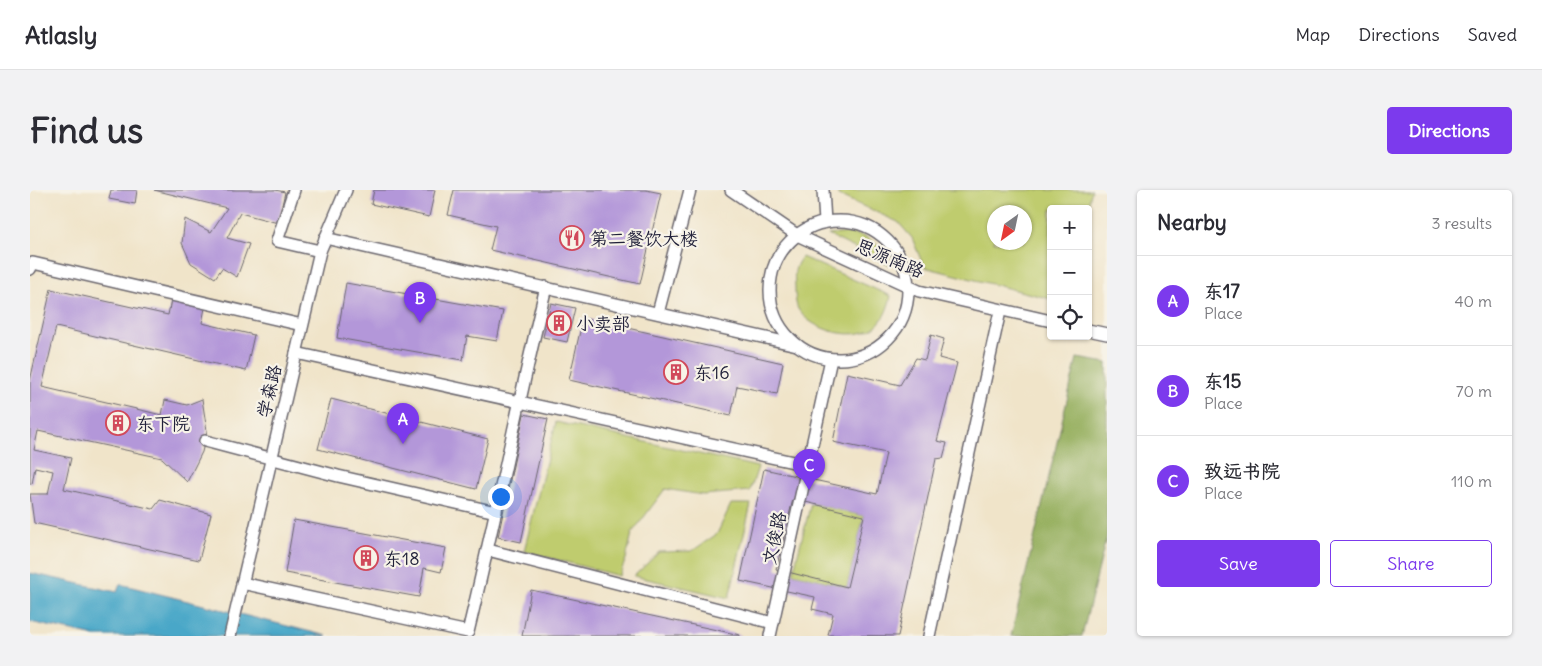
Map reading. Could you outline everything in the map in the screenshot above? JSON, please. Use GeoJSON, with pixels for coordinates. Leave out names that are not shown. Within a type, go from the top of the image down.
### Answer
{"type":"FeatureCollection","features":[{"type":"Feature","properties":{"kind":"lane"},"geometry":{"type":"LineString","coordinates":[[294,190],[277,241],[320,250]]}},
{"type":"Feature","properties":{"kind":"lane","name":"学森路"},"geometry":{"type":"LineString","coordinates":[[230,636],[236,603],[320,250],[346,190]]}},
{"type":"Feature","properties":{"kind":"lane"},"geometry":{"type":"LineString","coordinates":[[658,313],[690,190]]}},
{"type":"Feature","properties":{"kind":"lane","name":"思源南路"},"geometry":{"type":"LineString","coordinates":[[731,190],[797,235],[919,291],[1047,320]]}},
{"type":"Feature","properties":{"kind":"lane"},"geometry":{"type":"LineString","coordinates":[[823,190],[825,222]]}},
{"type":"Feature","properties":{"kind":"lane"},"geometry":{"type":"LineString","coordinates":[[845,221],[864,226],[881,235],[895,249],[904,267],[908,286],[906,306],[899,325],[887,341],[870,352],[857,356],[830,359],[813,354],[797,345],[782,330],[773,311],[770,290],[773,269],[782,250],[797,235],[810,227],[825,222],[845,221]]}},
{"type":"Feature","properties":{"kind":"lane"},"geometry":{"type":"LineString","coordinates":[[325,238],[797,345]]}},
{"type":"Feature","properties":{"kind":"lane"},"geometry":{"type":"LineString","coordinates":[[30,269],[33,263],[302,325]]}},
{"type":"Feature","properties":{"kind":"lane"},"geometry":{"type":"LineString","coordinates":[[242,583],[468,632],[488,550],[518,402],[546,287]]}},
{"type":"Feature","properties":{"kind":"lane"},"geometry":{"type":"LineString","coordinates":[[929,636],[1000,311]]}},
{"type":"Feature","properties":{"kind":"lane"},"geometry":{"type":"LineString","coordinates":[[1092,331],[1107,334]]}},
{"type":"Feature","properties":{"kind":"lane"},"geometry":{"type":"LineString","coordinates":[[296,353],[807,464]]}},
{"type":"Feature","properties":{"kind":"lane","name":"文俊路"},"geometry":{"type":"LineString","coordinates":[[770,636],[830,359]]}},
{"type":"Feature","properties":{"kind":"lane"},"geometry":{"type":"LineString","coordinates":[[205,441],[338,476],[496,512]]}},
{"type":"Feature","properties":{"kind":"lane"},"geometry":{"type":"LineString","coordinates":[[488,550],[773,623]]}},
{"type":"Feature","properties":{"kind":"green space"},"geometry":{"type":"Polygon","coordinates":[[[838,190],[1092,190],[1088,205],[1047,205],[1047,298],[924,267],[912,238],[898,222],[838,195],[838,190]]]}},
{"type":"Feature","properties":{"kind":"green space"},"geometry":{"type":"Polygon","coordinates":[[[847,233],[866,237],[889,257],[889,265],[828,235],[847,233]]]}},
{"type":"Feature","properties":{"kind":"green space"},"geometry":{"type":"Polygon","coordinates":[[[802,257],[891,296],[886,311],[878,324],[870,330],[848,334],[824,329],[804,317],[796,304],[795,294],[795,270],[802,257]]]}},
{"type":"Feature","properties":{"kind":"green space"},"geometry":{"type":"Polygon","coordinates":[[[1077,358],[1107,363],[1107,535],[1082,636],[1011,636],[1077,358]]]}},
{"type":"Feature","properties":{"kind":"green space"},"geometry":{"type":"Polygon","coordinates":[[[556,422],[758,467],[750,491],[703,495],[665,489],[632,533],[626,559],[619,576],[524,551],[556,422]]]}},
{"type":"Feature","properties":{"kind":"green space"},"geometry":{"type":"Polygon","coordinates":[[[811,503],[864,516],[847,587],[793,573],[811,503]]]}},
{"type":"Feature","properties":{"kind":"green space"},"geometry":{"type":"Polygon","coordinates":[[[731,504],[751,504],[729,598],[634,576],[659,552],[692,551],[717,534],[731,504]]]}},
{"type":"Feature","properties":{"kind":"water"},"geometry":{"type":"Polygon","coordinates":[[[30,573],[117,592],[120,584],[327,636],[95,636],[30,622],[30,573]]]}},
{"type":"Feature","properties":{"kind":"building"},"geometry":{"type":"Polygon","coordinates":[[[111,190],[137,190],[135,204],[109,199],[111,190]]]}},
{"type":"Feature","properties":{"kind":"building"},"geometry":{"type":"Polygon","coordinates":[[[154,190],[275,190],[285,192],[278,223],[240,213],[227,238],[249,244],[237,277],[222,268],[215,278],[191,263],[182,243],[185,219],[211,232],[227,208],[154,190]]]}},
{"type":"Feature","properties":{"kind":"building"},"geometry":{"type":"Polygon","coordinates":[[[374,190],[435,190],[429,217],[371,204],[374,190]]]}},
{"type":"Feature","properties":{"kind":"building","name":"第二餐饮大楼"},"geometry":{"type":"Polygon","coordinates":[[[454,190],[646,190],[661,193],[640,284],[490,250],[496,226],[448,215],[454,190]]]}},
{"type":"Feature","properties":{"kind":"building"},"geometry":{"type":"Polygon","coordinates":[[[346,283],[503,311],[497,341],[467,336],[463,360],[337,338],[346,283]]]}},
{"type":"Feature","properties":{"kind":"building","name":"东下院"},"geometry":{"type":"Polygon","coordinates":[[[51,289],[168,315],[171,300],[205,308],[202,323],[254,335],[246,371],[56,327],[42,387],[162,415],[165,400],[187,405],[202,399],[207,431],[202,452],[187,482],[162,458],[38,431],[34,450],[71,458],[64,489],[153,509],[160,500],[211,514],[199,560],[34,523],[30,494],[48,494],[53,471],[35,467],[32,484],[30,483],[30,381],[51,289]]]}},
{"type":"Feature","properties":{"kind":"building","name":"小卖部"},"geometry":{"type":"Polygon","coordinates":[[[551,303],[575,308],[567,342],[543,337],[551,303]]]}},
{"type":"Feature","properties":{"kind":"building","name":"东16"},"geometry":{"type":"Polygon","coordinates":[[[583,318],[783,363],[777,394],[737,386],[731,416],[569,380],[583,318]]]}},
{"type":"Feature","properties":{"kind":"building"},"geometry":{"type":"Polygon","coordinates":[[[931,335],[944,339],[939,358],[957,363],[937,441],[947,443],[943,458],[936,459],[898,636],[828,635],[833,614],[812,609],[815,597],[740,581],[764,469],[877,494],[886,453],[833,442],[847,373],[900,385],[916,358],[925,360],[931,335]],[[793,499],[776,569],[847,587],[864,516],[793,499]]]}},
{"type":"Feature","properties":{"kind":"building"},"geometry":{"type":"Polygon","coordinates":[[[331,399],[488,439],[476,489],[318,449],[331,399]]]}},
{"type":"Feature","properties":{"kind":"building"},"geometry":{"type":"Polygon","coordinates":[[[524,414],[548,419],[521,542],[498,537],[524,414]]]}},
{"type":"Feature","properties":{"kind":"building","name":"东18"},"geometry":{"type":"Polygon","coordinates":[[[294,520],[446,548],[441,572],[424,568],[419,597],[285,573],[294,520]]]}},
{"type":"Feature","properties":{"kind":"building"},"geometry":{"type":"Polygon","coordinates":[[[531,590],[740,635],[740,636],[522,636],[531,590]]]}},
{"type":"Feature","properties":{"kind":"place","name":"第二餐饮大楼"},"geometry":{"type":"Point","coordinates":[572,238]}},
{"type":"Feature","properties":{"kind":"place","name":"东15"},"geometry":{"type":"Point","coordinates":[420,323]}},
{"type":"Feature","properties":{"kind":"place","name":"小卖部"},"geometry":{"type":"Point","coordinates":[559,323]}},
{"type":"Feature","properties":{"kind":"place","name":"东16"},"geometry":{"type":"Point","coordinates":[676,372]}},
{"type":"Feature","properties":{"kind":"place","name":"东下院"},"geometry":{"type":"Point","coordinates":[118,423]}},
{"type":"Feature","properties":{"kind":"place","name":"东17"},"geometry":{"type":"Point","coordinates":[403,444]}},
{"type":"Feature","properties":{"kind":"place","name":"致远书院"},"geometry":{"type":"Point","coordinates":[809,490]}},
{"type":"Feature","properties":{"kind":"place","name":"东18"},"geometry":{"type":"Point","coordinates":[366,558]}}]}
